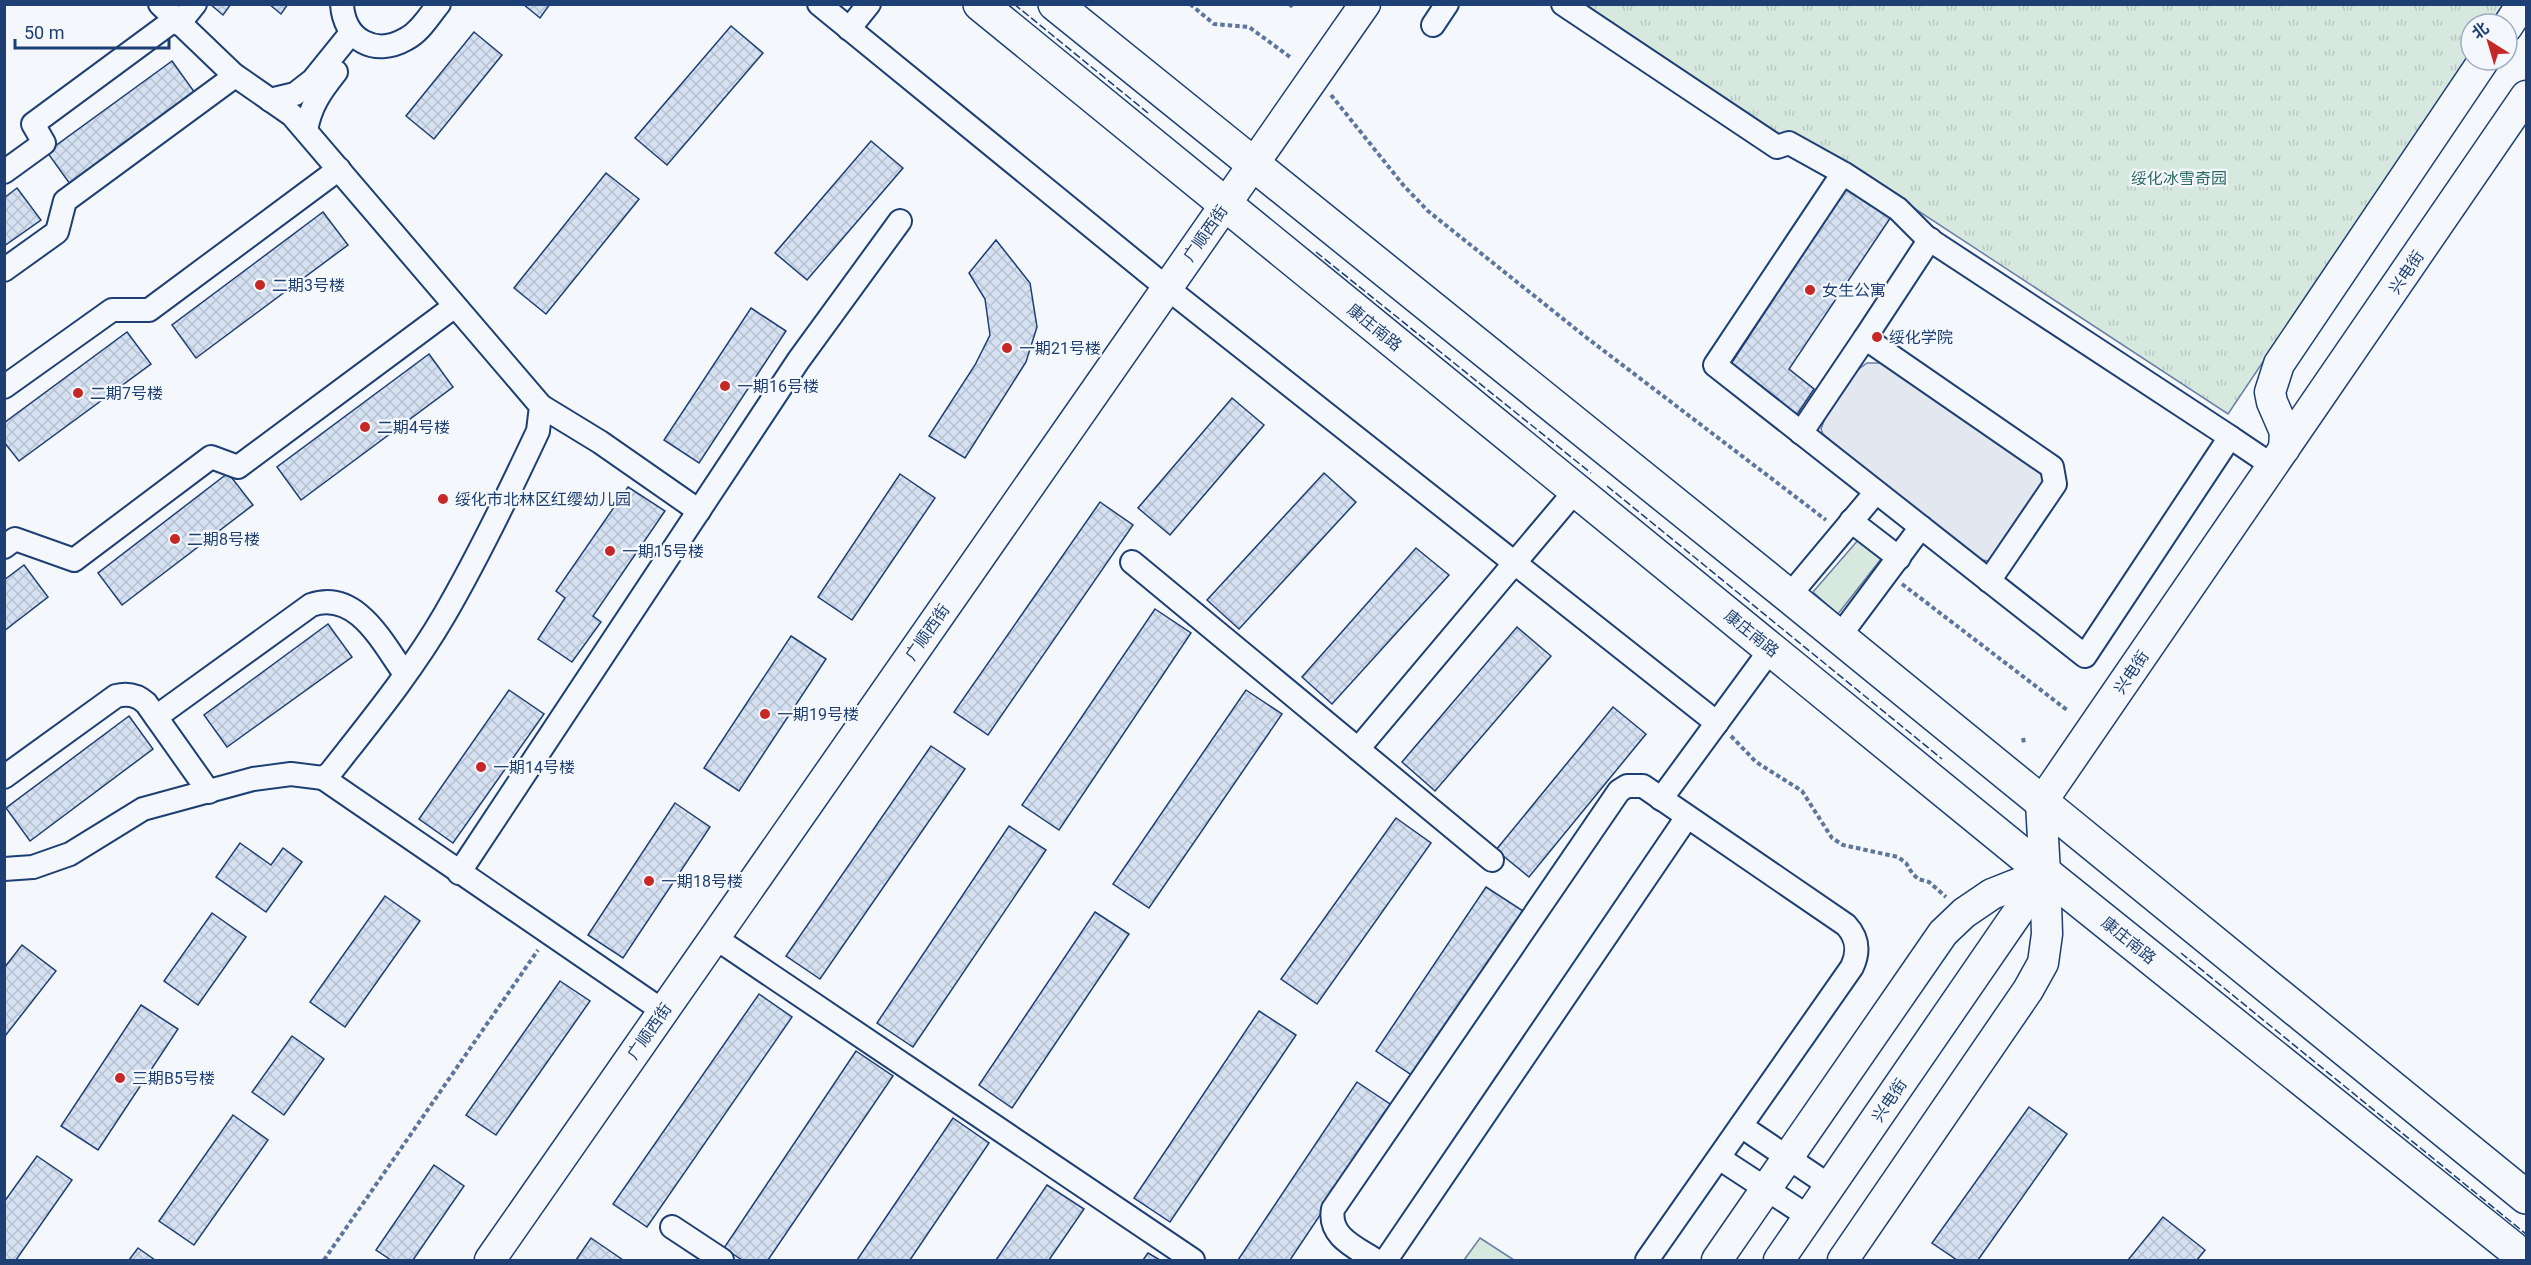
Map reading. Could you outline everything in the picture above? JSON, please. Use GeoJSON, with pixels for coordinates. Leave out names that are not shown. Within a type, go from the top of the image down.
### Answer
{"type":"FeatureCollection","features":[{"type":"Feature","properties":{"kind":"highway","name":"康庄南路"},"geometry":{"type":"LineString","coordinates":[[980,4],[2045,873],[2526,1259]]}},
{"type":"Feature","properties":{"kind":"highway"},"geometry":{"type":"LineString","coordinates":[[1055,4],[1789,596],[2526,1197]]}},
{"type":"Feature","properties":{"kind":"main road","name":"广顺西街"},"geometry":{"type":"LineString","coordinates":[[490,1260],[1365,4]]}},
{"type":"Feature","properties":{"kind":"main road"},"geometry":{"type":"LineString","coordinates":[[2278,458],[2285,432],[2270,392],[2279,364],[2476,72]]}},
{"type":"Feature","properties":{"kind":"main road","name":"兴电街"},"geometry":{"type":"LineString","coordinates":[[2041,803],[2526,96]]}},
{"type":"Feature","properties":{"kind":"main road"},"geometry":{"type":"LineString","coordinates":[[1843,1260],[2028,990],[2043,963],[2047,934],[2041,803]]}},
{"type":"Feature","properties":{"kind":"main road"},"geometry":{"type":"LineString","coordinates":[[1717,1260],[1943,933],[1964,913],[1992,894],[2045,873]]}},
{"type":"Feature","properties":{"kind":"main road","name":"兴电街"},"geometry":{"type":"LineString","coordinates":[[1779,1260],[2045,873]]}},
{"type":"Feature","properties":{"kind":"street"},"geometry":{"type":"LineString","coordinates":[[4,172],[44,142],[33,124],[170,13],[195,4]]}},
{"type":"Feature","properties":{"kind":"street"},"geometry":{"type":"LineString","coordinates":[[342,4],[346,26],[356,37],[378,46],[393,45],[407,39],[418,30],[439,4]]}},
{"type":"Feature","properties":{"kind":"street"},"geometry":{"type":"LineString","coordinates":[[819,4],[1167,288],[1717,723]]}},
{"type":"Feature","properties":{"kind":"street"},"geometry":{"type":"LineString","coordinates":[[849,29],[869,4]]}},
{"type":"Feature","properties":{"kind":"street"},"geometry":{"type":"LineString","coordinates":[[1433,25],[1447,4]]}},
{"type":"Feature","properties":{"kind":"street"},"geometry":{"type":"LineString","coordinates":[[1563,4],[1777,147],[1789,143],[1898,208],[1930,239],[2230,437],[2278,458]]}},
{"type":"Feature","properties":{"kind":"street"},"geometry":{"type":"LineString","coordinates":[[170,13],[235,76],[292,115],[541,406],[600,442],[699,511]]}},
{"type":"Feature","properties":{"kind":"street"},"geometry":{"type":"LineString","coordinates":[[270,100],[295,94],[313,80],[356,37]]}},
{"type":"Feature","properties":{"kind":"street"},"geometry":{"type":"LineString","coordinates":[[306,131],[309,112],[318,95],[356,37]]}},
{"type":"Feature","properties":{"kind":"street"},"geometry":{"type":"LineString","coordinates":[[4,270],[57,232],[65,201],[235,76]]}},
{"type":"Feature","properties":{"kind":"street"},"geometry":{"type":"LineString","coordinates":[[4,387],[112,310],[148,310],[339,169]]}},
{"type":"Feature","properties":{"kind":"street"},"geometry":{"type":"LineString","coordinates":[[1843,174],[1715,365],[2085,656],[2230,437]]}},
{"type":"Feature","properties":{"kind":"street"},"geometry":{"type":"LineString","coordinates":[[459,873],[798,361],[900,221]]}},
{"type":"Feature","properties":{"kind":"street"},"geometry":{"type":"LineString","coordinates":[[1801,433],[1930,239]]}},
{"type":"Feature","properties":{"kind":"street"},"geometry":{"type":"LineString","coordinates":[[4,547],[15,539],[74,560],[211,457],[238,467],[454,306]]}},
{"type":"Feature","properties":{"kind":"street"},"geometry":{"type":"LineString","coordinates":[[1865,338],[2052,467],[2055,484],[1989,580]]}},
{"type":"Feature","properties":{"kind":"street"},"geometry":{"type":"LineString","coordinates":[[322,778],[330,773],[405,674],[444,616],[497,519],[538,430],[541,406]]}},
{"type":"Feature","properties":{"kind":"street"},"geometry":{"type":"LineString","coordinates":[[1358,749],[1576,490]]}},
{"type":"Feature","properties":{"kind":"street"},"geometry":{"type":"LineString","coordinates":[[1789,596],[1876,492]]}},
{"type":"Feature","properties":{"kind":"street"},"geometry":{"type":"LineString","coordinates":[[1847,526],[1893,565]]}},
{"type":"Feature","properties":{"kind":"street"},"geometry":{"type":"LineString","coordinates":[[1839,637],[1922,527]]}},
{"type":"Feature","properties":{"kind":"street"},"geometry":{"type":"LineString","coordinates":[[1132,562],[1491,860]]}},
{"type":"Feature","properties":{"kind":"street"},"geometry":{"type":"LineString","coordinates":[[156,717],[311,605],[321,602],[342,604],[363,616],[405,674]]}},
{"type":"Feature","properties":{"kind":"street"},"geometry":{"type":"LineString","coordinates":[[1661,799],[1771,649]]}},
{"type":"Feature","properties":{"kind":"street"},"geometry":{"type":"LineString","coordinates":[[4,777],[116,696],[126,693],[140,698],[156,717],[209,792]]}},
{"type":"Feature","properties":{"kind":"street"},"geometry":{"type":"LineString","coordinates":[[4,869],[33,867],[70,854],[143,809],[253,779],[291,774],[322,778],[663,1011]]}},
{"type":"Feature","properties":{"kind":"street"},"geometry":{"type":"LineString","coordinates":[[1375,1260],[1341,1238],[1334,1230],[1331,1219],[1333,1209],[1619,791],[1627,786],[1643,786],[1846,925],[1855,938],[1856,958],[1852,967],[1647,1260]]}},
{"type":"Feature","properties":{"kind":"street"},"geometry":{"type":"LineString","coordinates":[[1386,1260],[1687,817]]}},
{"type":"Feature","properties":{"kind":"street"},"geometry":{"type":"LineString","coordinates":[[714,937],[1193,1260]]}},
{"type":"Feature","properties":{"kind":"street"},"geometry":{"type":"LineString","coordinates":[[1741,1126],[1830,1186]]}},
{"type":"Feature","properties":{"kind":"street"},"geometry":{"type":"LineString","coordinates":[[1719,1158],[1809,1217]]}},
{"type":"Feature","properties":{"kind":"street"},"geometry":{"type":"LineString","coordinates":[[672,1227],[722,1260]]}},
{"type":"Feature","properties":{"kind":"path"},"geometry":{"type":"LineString","coordinates":[[1190,4],[1214,24],[1249,27],[1290,57]]}},
{"type":"Feature","properties":{"kind":"path"},"geometry":{"type":"LineString","coordinates":[[1289,4],[1293,8],[1295,4]]}},
{"type":"Feature","properties":{"kind":"path"},"geometry":{"type":"LineString","coordinates":[[1331,94],[1404,186],[1428,211],[1587,338],[1847,526]]}},
{"type":"Feature","properties":{"kind":"path"},"geometry":{"type":"LineString","coordinates":[[1893,565],[2067,710]]}},
{"type":"Feature","properties":{"kind":"path"},"geometry":{"type":"LineString","coordinates":[[1717,723],[1756,762],[1802,792],[1832,838],[1843,845],[1898,857],[1906,863],[1918,879],[1929,882],[1952,904]]}},
{"type":"Feature","properties":{"kind":"path"},"geometry":{"type":"LineString","coordinates":[[324,1260],[549,934]]}},
{"type":"Feature","properties":{"kind":"green space","name":"绥化冰雪奇园"},"geometry":{"type":"Polygon","coordinates":[[[1579,5],[2503,5],[2498,12],[2459,12],[2459,70],[2228,414],[1865,176],[1778,139],[1579,5]]]}},
{"type":"Feature","properties":{"kind":"green space"},"geometry":{"type":"Polygon","coordinates":[[[1859,539],[1881,559],[1838,614],[1813,592],[1859,539]]]}},
{"type":"Feature","properties":{"kind":"green space"},"geometry":{"type":"Polygon","coordinates":[[[1480,1238],[1514,1260],[1464,1260],[1480,1238]]]}},
{"type":"Feature","properties":{"kind":"shaded area"},"geometry":{"type":"Polygon","coordinates":[[[1867,363],[1881,363],[2033,463],[2043,476],[2044,481],[1990,561],[1973,559],[1823,434],[1821,429],[1825,418],[1852,374],[1867,363]]]}},
{"type":"Feature","properties":{"kind":"building"},"geometry":{"type":"Polygon","coordinates":[[[210,4],[231,4],[223,15],[210,4]]]}},
{"type":"Feature","properties":{"kind":"building"},"geometry":{"type":"Polygon","coordinates":[[[269,4],[288,4],[281,14],[269,4]]]}},
{"type":"Feature","properties":{"kind":"building"},"geometry":{"type":"Polygon","coordinates":[[[523,4],[550,4],[540,18],[523,4]]]}},
{"type":"Feature","properties":{"kind":"building"},"geometry":{"type":"Polygon","coordinates":[[[731,26],[763,53],[667,165],[635,138],[731,26]]]}},
{"type":"Feature","properties":{"kind":"building"},"geometry":{"type":"Polygon","coordinates":[[[474,32],[502,55],[434,139],[406,116],[474,32]]]}},
{"type":"Feature","properties":{"kind":"building"},"geometry":{"type":"Polygon","coordinates":[[[172,61],[195,93],[70,184],[47,152],[172,61]]]}},
{"type":"Feature","properties":{"kind":"building"},"geometry":{"type":"Polygon","coordinates":[[[871,141],[903,168],[807,280],[775,253],[871,141]]]}},
{"type":"Feature","properties":{"kind":"building"},"geometry":{"type":"Polygon","coordinates":[[[606,173],[639,199],[546,314],[514,288],[606,173]]]}},
{"type":"Feature","properties":{"kind":"building","name":"女生公寓"},"geometry":{"type":"Polygon","coordinates":[[[1848,185],[1893,214],[1789,369],[1814,389],[1794,419],[1729,367],[1848,185]]]}},
{"type":"Feature","properties":{"kind":"building"},"geometry":{"type":"Polygon","coordinates":[[[17,188],[41,220],[4,246],[4,198],[17,188]]]}},
{"type":"Feature","properties":{"kind":"building","name":"二期3号楼"},"geometry":{"type":"Polygon","coordinates":[[[323,212],[348,245],[196,358],[172,325],[323,212]]]}},
{"type":"Feature","properties":{"kind":"building","name":"一期21号楼"},"geometry":{"type":"Polygon","coordinates":[[[996,240],[1030,283],[1037,327],[1026,362],[965,458],[929,436],[975,365],[990,335],[985,299],[969,273],[996,240]]]}},
{"type":"Feature","properties":{"kind":"building","name":"一期16号楼"},"geometry":{"type":"Polygon","coordinates":[[[751,308],[786,331],[699,463],[664,440],[751,308]]]}},
{"type":"Feature","properties":{"kind":"building","name":"二期7号楼"},"geometry":{"type":"Polygon","coordinates":[[[127,332],[151,364],[19,461],[4,442],[4,423],[127,332]]]}},
{"type":"Feature","properties":{"kind":"building","name":"二期4号楼"},"geometry":{"type":"Polygon","coordinates":[[[429,354],[453,387],[301,500],[277,467],[429,354]]]}},
{"type":"Feature","properties":{"kind":"building"},"geometry":{"type":"Polygon","coordinates":[[[1232,398],[1264,425],[1170,535],[1138,508],[1232,398]]]}},
{"type":"Feature","properties":{"kind":"building","name":"二期8号楼"},"geometry":{"type":"Polygon","coordinates":[[[228,473],[253,505],[122,605],[98,573],[228,473]]]}},
{"type":"Feature","properties":{"kind":"building"},"geometry":{"type":"Polygon","coordinates":[[[1324,473],[1356,502],[1239,629],[1207,600],[1324,473]]]}},
{"type":"Feature","properties":{"kind":"building"},"geometry":{"type":"Polygon","coordinates":[[[900,474],[935,498],[852,620],[818,597],[900,474]]]}},
{"type":"Feature","properties":{"kind":"building","name":"一期15号楼"},"geometry":{"type":"Polygon","coordinates":[[[628,487],[665,511],[593,616],[601,622],[572,662],[538,639],[565,598],[556,591],[628,487]]]}},
{"type":"Feature","properties":{"kind":"building"},"geometry":{"type":"Polygon","coordinates":[[[1100,502],[1133,525],[988,735],[954,712],[1100,502]]]}},
{"type":"Feature","properties":{"kind":"building"},"geometry":{"type":"Polygon","coordinates":[[[1416,548],[1449,575],[1332,704],[1302,677],[1416,548]]]}},
{"type":"Feature","properties":{"kind":"building"},"geometry":{"type":"Polygon","coordinates":[[[24,565],[48,597],[4,631],[4,580],[24,565]]]}},
{"type":"Feature","properties":{"kind":"building"},"geometry":{"type":"Polygon","coordinates":[[[1155,609],[1191,633],[1059,830],[1022,805],[1155,609]]]}},
{"type":"Feature","properties":{"kind":"building"},"geometry":{"type":"Polygon","coordinates":[[[328,624],[352,657],[227,747],[204,715],[328,624]]]}},
{"type":"Feature","properties":{"kind":"building"},"geometry":{"type":"Polygon","coordinates":[[[1517,627],[1551,656],[1435,791],[1402,762],[1517,627]]]}},
{"type":"Feature","properties":{"kind":"building","name":"一期19号楼"},"geometry":{"type":"Polygon","coordinates":[[[791,636],[826,659],[739,791],[704,768],[791,636]]]}},
{"type":"Feature","properties":{"kind":"building","name":"一期14号楼"},"geometry":{"type":"Polygon","coordinates":[[[509,690],[544,714],[453,843],[419,819],[509,690]]]}},
{"type":"Feature","properties":{"kind":"building"},"geometry":{"type":"Polygon","coordinates":[[[1246,690],[1282,714],[1149,908],[1113,884],[1246,690]]]}},
{"type":"Feature","properties":{"kind":"building"},"geometry":{"type":"Polygon","coordinates":[[[1613,707],[1646,734],[1529,877],[1496,850],[1613,707]]]}},
{"type":"Feature","properties":{"kind":"building"},"geometry":{"type":"Polygon","coordinates":[[[129,716],[153,749],[30,841],[6,808],[129,716]]]}},
{"type":"Feature","properties":{"kind":"building"},"geometry":{"type":"Polygon","coordinates":[[[931,746],[965,769],[820,979],[786,956],[931,746]]]}},
{"type":"Feature","properties":{"kind":"building","name":"一期18号楼"},"geometry":{"type":"Polygon","coordinates":[[[675,803],[710,827],[623,958],[588,935],[675,803]]]}},
{"type":"Feature","properties":{"kind":"building"},"geometry":{"type":"Polygon","coordinates":[[[1396,818],[1431,843],[1317,1004],[1281,979],[1396,818]]]}},
{"type":"Feature","properties":{"kind":"building"},"geometry":{"type":"Polygon","coordinates":[[[1009,826],[1046,850],[913,1047],[877,1023],[1009,826]]]}},
{"type":"Feature","properties":{"kind":"building"},"geometry":{"type":"Polygon","coordinates":[[[240,843],[271,865],[283,848],[302,862],[266,912],[216,877],[240,843]]]}},
{"type":"Feature","properties":{"kind":"building"},"geometry":{"type":"Polygon","coordinates":[[[1486,887],[1523,911],[1413,1076],[1376,1051],[1486,887]]]}},
{"type":"Feature","properties":{"kind":"building"},"geometry":{"type":"Polygon","coordinates":[[[385,896],[420,921],[345,1027],[310,1002],[385,896]]]}},
{"type":"Feature","properties":{"kind":"building"},"geometry":{"type":"Polygon","coordinates":[[[1095,912],[1129,934],[1012,1108],[979,1085],[1095,912]]]}},
{"type":"Feature","properties":{"kind":"building"},"geometry":{"type":"Polygon","coordinates":[[[212,913],[246,937],[198,1005],[164,981],[212,913]]]}},
{"type":"Feature","properties":{"kind":"building"},"geometry":{"type":"Polygon","coordinates":[[[22,945],[56,971],[5,1036],[4,968],[22,945]]]}},
{"type":"Feature","properties":{"kind":"building"},"geometry":{"type":"Polygon","coordinates":[[[560,981],[590,1001],[496,1135],[466,1115],[560,981]]]}},
{"type":"Feature","properties":{"kind":"building"},"geometry":{"type":"Polygon","coordinates":[[[759,994],[792,1017],[647,1227],[613,1204],[759,994]]]}},
{"type":"Feature","properties":{"kind":"building","name":"三期B5号楼"},"geometry":{"type":"Polygon","coordinates":[[[141,1005],[178,1029],[98,1150],[61,1126],[141,1005]]]}},
{"type":"Feature","properties":{"kind":"building"},"geometry":{"type":"Polygon","coordinates":[[[1259,1011],[1296,1035],[1170,1222],[1134,1198],[1259,1011]]]}},
{"type":"Feature","properties":{"kind":"building"},"geometry":{"type":"Polygon","coordinates":[[[292,1036],[324,1059],[284,1115],[252,1092],[292,1036]]]}},
{"type":"Feature","properties":{"kind":"building"},"geometry":{"type":"Polygon","coordinates":[[[856,1051],[893,1076],[768,1260],[742,1260],[724,1248],[856,1051]]]}},
{"type":"Feature","properties":{"kind":"building"},"geometry":{"type":"Polygon","coordinates":[[[1357,1082],[1393,1106],[1290,1260],[1238,1260],[1357,1082]]]}},
{"type":"Feature","properties":{"kind":"building"},"geometry":{"type":"Polygon","coordinates":[[[2029,1107],[2067,1134],[1978,1260],[1957,1260],[1932,1243],[2029,1107]]]}},
{"type":"Feature","properties":{"kind":"building"},"geometry":{"type":"Polygon","coordinates":[[[233,1115],[268,1140],[194,1245],[159,1221],[233,1115]]]}},
{"type":"Feature","properties":{"kind":"building"},"geometry":{"type":"Polygon","coordinates":[[[953,1118],[989,1143],[910,1260],[857,1260],[953,1118]]]}},
{"type":"Feature","properties":{"kind":"building"},"geometry":{"type":"Polygon","coordinates":[[[37,1156],[72,1180],[16,1260],[4,1260],[4,1202],[37,1156]]]}},
{"type":"Feature","properties":{"kind":"building"},"geometry":{"type":"Polygon","coordinates":[[[434,1165],[464,1186],[413,1260],[391,1260],[376,1250],[434,1165]]]}},
{"type":"Feature","properties":{"kind":"building"},"geometry":{"type":"Polygon","coordinates":[[[1047,1185],[1084,1209],[1049,1260],[996,1260],[1047,1185]]]}},
{"type":"Feature","properties":{"kind":"building"},"geometry":{"type":"Polygon","coordinates":[[[2163,1217],[2205,1250],[2197,1260],[2128,1260],[2163,1217]]]}},
{"type":"Feature","properties":{"kind":"building"},"geometry":{"type":"Polygon","coordinates":[[[591,1238],[623,1260],[576,1260],[591,1238]]]}},
{"type":"Feature","properties":{"kind":"building"},"geometry":{"type":"Polygon","coordinates":[[[138,1248],[155,1260],[129,1260],[138,1248]]]}},
{"type":"Feature","properties":{"kind":"building"},"geometry":{"type":"Polygon","coordinates":[[[1148,1253],[1160,1260],[1143,1260],[1148,1253]]]}},
{"type":"Feature","properties":{"kind":"fence"},"geometry":{"type":"LineString","coordinates":[[1014,4],[1148,113]]}},
{"type":"Feature","properties":{"kind":"fence"},"geometry":{"type":"LineString","coordinates":[[1316,252],[1591,473]]}},
{"type":"Feature","properties":{"kind":"fence"},"geometry":{"type":"LineString","coordinates":[[1607,486],[1942,759]]}},
{"type":"Feature","properties":{"kind":"fence"},"geometry":{"type":"LineString","coordinates":[[2181,953],[2526,1234]]}},
{"type":"Feature","properties":{"kind":"place","name":"二期3号楼"},"geometry":{"type":"Point","coordinates":[260,285]}},
{"type":"Feature","properties":{"kind":"place","name":"女生公寓"},"geometry":{"type":"Point","coordinates":[1810,290]}},
{"type":"Feature","properties":{"kind":"place","name":"绥化学院"},"geometry":{"type":"Point","coordinates":[1877,337]}},
{"type":"Feature","properties":{"kind":"place","name":"一期21号楼"},"geometry":{"type":"Point","coordinates":[1007,348]}},
{"type":"Feature","properties":{"kind":"place","name":"一期16号楼"},"geometry":{"type":"Point","coordinates":[725,386]}},
{"type":"Feature","properties":{"kind":"place","name":"二期7号楼"},"geometry":{"type":"Point","coordinates":[78,393]}},
{"type":"Feature","properties":{"kind":"place","name":"二期4号楼"},"geometry":{"type":"Point","coordinates":[365,427]}},
{"type":"Feature","properties":{"kind":"place","name":"绥化市北林区红缨幼儿园"},"geometry":{"type":"Point","coordinates":[443,499]}},
{"type":"Feature","properties":{"kind":"place","name":"二期8号楼"},"geometry":{"type":"Point","coordinates":[175,539]}},
{"type":"Feature","properties":{"kind":"place","name":"一期15号楼"},"geometry":{"type":"Point","coordinates":[610,551]}},
{"type":"Feature","properties":{"kind":"place","name":"一期19号楼"},"geometry":{"type":"Point","coordinates":[765,714]}},
{"type":"Feature","properties":{"kind":"place","name":"一期14号楼"},"geometry":{"type":"Point","coordinates":[481,767]}},
{"type":"Feature","properties":{"kind":"place","name":"一期18号楼"},"geometry":{"type":"Point","coordinates":[649,881]}},
{"type":"Feature","properties":{"kind":"place","name":"三期B5号楼"},"geometry":{"type":"Point","coordinates":[120,1078]}}]}
